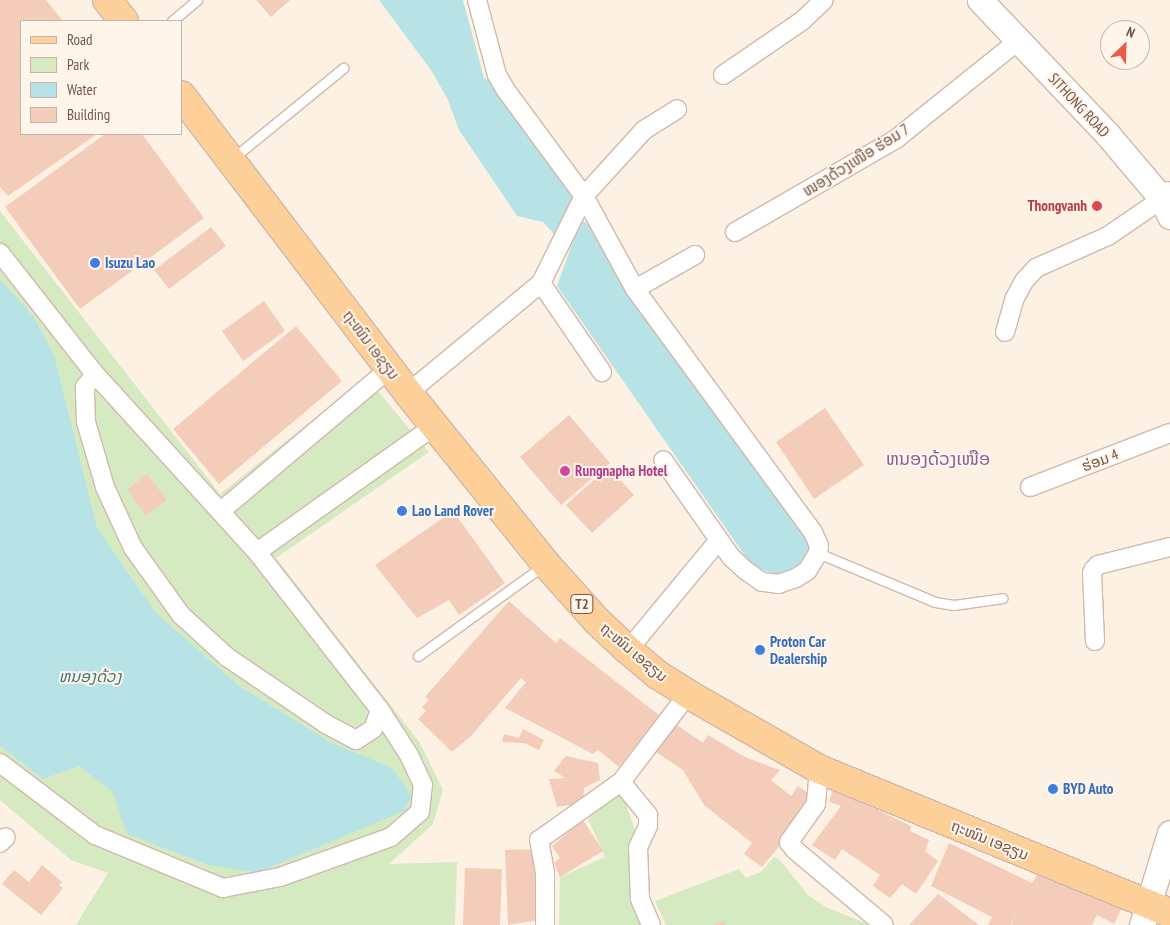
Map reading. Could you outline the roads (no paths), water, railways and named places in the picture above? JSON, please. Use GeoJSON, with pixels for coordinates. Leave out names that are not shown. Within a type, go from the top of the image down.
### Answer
{"type":"FeatureCollection","features":[{"type":"Feature","properties":{"kind":"main road"},"geometry":{"type":"LineString","coordinates":[[107,0],[123,20]]}},
{"type":"Feature","properties":{"kind":"main road","name":"SITHONG ROAD"},"geometry":{"type":"LineString","coordinates":[[980,0],[1108,135],[1167,201]]}},
{"type":"Feature","properties":{"kind":"main road","name":"ຖະໜົນ ເອຊຽນ"},"geometry":{"type":"LineString","coordinates":[[182,96],[408,394],[546,564],[597,621],[628,650],[658,675],[688,694],[819,769],[1153,914]]}},
{"type":"Feature","properties":{"kind":"main road"},"geometry":{"type":"LineString","coordinates":[[1153,914],[1170,833]]}},
{"type":"Feature","properties":{"kind":"street"},"geometry":{"type":"LineString","coordinates":[[477,0],[497,75],[501,82],[582,199],[635,289],[813,532],[817,539],[818,553],[807,571],[796,578],[779,584],[762,582],[731,557],[663,460]]}},
{"type":"Feature","properties":{"kind":"street"},"geometry":{"type":"LineString","coordinates":[[723,75],[802,21],[824,0]]}},
{"type":"Feature","properties":{"kind":"street","name":"ໜອງດ້ວງເໜືອ ຮ່ອມ 7"},"geometry":{"type":"LineString","coordinates":[[735,232],[896,139],[1018,41]]}},
{"type":"Feature","properties":{"kind":"street"},"geometry":{"type":"LineString","coordinates":[[408,394],[540,283],[582,199],[644,130],[677,109]]}},
{"type":"Feature","properties":{"kind":"street"},"geometry":{"type":"LineString","coordinates":[[1005,332],[1015,298],[1024,282],[1036,268],[1108,236],[1167,201]]}},
{"type":"Feature","properties":{"kind":"street"},"geometry":{"type":"LineString","coordinates":[[0,253],[95,374],[257,552],[380,710],[409,755],[423,785],[420,812],[391,837],[280,877],[223,888],[95,835],[0,763]]}},
{"type":"Feature","properties":{"kind":"street"},"geometry":{"type":"LineString","coordinates":[[635,289],[695,255]]}},
{"type":"Feature","properties":{"kind":"street"},"geometry":{"type":"LineString","coordinates":[[540,283],[602,372]]}},
{"type":"Feature","properties":{"kind":"street"},"geometry":{"type":"LineString","coordinates":[[221,511],[389,369]]}},
{"type":"Feature","properties":{"kind":"street"},"geometry":{"type":"LineString","coordinates":[[95,374],[85,386],[86,422],[105,487],[133,548],[181,615],[226,657],[326,724],[356,740],[373,729],[380,710]]}},
{"type":"Feature","properties":{"kind":"street"},"geometry":{"type":"LineString","coordinates":[[257,552],[434,426]]}},
{"type":"Feature","properties":{"kind":"street","name":"ຮ່ອມ 4"},"geometry":{"type":"LineString","coordinates":[[1030,487],[1170,433]]}},
{"type":"Feature","properties":{"kind":"street"},"geometry":{"type":"LineString","coordinates":[[628,650],[719,540]]}},
{"type":"Feature","properties":{"kind":"street"},"geometry":{"type":"LineString","coordinates":[[1095,641],[1092,573],[1094,568],[1098,565],[1170,548]]}},
{"type":"Feature","properties":{"kind":"street"},"geometry":{"type":"LineString","coordinates":[[545,925],[545,873],[539,840],[621,782],[688,694]]}},
{"type":"Feature","properties":{"kind":"street"},"geometry":{"type":"LineString","coordinates":[[819,769],[816,804],[789,842],[795,850],[884,925]]}},
{"type":"Feature","properties":{"kind":"street"},"geometry":{"type":"LineString","coordinates":[[621,782],[648,815],[648,826],[638,847],[640,899],[650,925]]}},
{"type":"Feature","properties":{"kind":"lane"},"geometry":{"type":"LineString","coordinates":[[173,20],[197,0]]}},
{"type":"Feature","properties":{"kind":"lane"},"geometry":{"type":"LineString","coordinates":[[232,160],[343,68]]}},
{"type":"Feature","properties":{"kind":"lane"},"geometry":{"type":"LineString","coordinates":[[818,553],[935,602],[954,605],[1003,598]]}},
{"type":"Feature","properties":{"kind":"lane"},"geometry":{"type":"LineString","coordinates":[[418,656],[546,564]]}},
{"type":"Feature","properties":{"kind":"water"},"geometry":{"type":"Polygon","coordinates":[[[379,0],[463,0],[484,78],[491,81],[567,185],[572,198],[555,235],[543,222],[517,216],[459,130],[447,98],[431,70],[379,0]]]}},
{"type":"Feature","properties":{"kind":"water"},"geometry":{"type":"Polygon","coordinates":[[[581,219],[591,227],[806,531],[812,547],[803,567],[781,576],[752,566],[557,286],[581,219]]]}},
{"type":"Feature","properties":{"kind":"water","name":"ຫນອງດ້ວງ"},"geometry":{"type":"Polygon","coordinates":[[[0,280],[33,316],[54,355],[97,528],[155,612],[239,686],[332,743],[392,768],[412,796],[404,811],[257,873],[209,865],[127,834],[113,792],[79,766],[43,779],[0,746],[0,280]]]}},
{"type":"Feature","properties":{"kind":"place","name":"Thongvanh"},"geometry":{"type":"Point","coordinates":[1097,206]}},
{"type":"Feature","properties":{"kind":"place","name":"Isuzu Lao"},"geometry":{"type":"Point","coordinates":[95,263]}},
{"type":"Feature","properties":{"kind":"place","name":"Rungnapha Hotel"},"geometry":{"type":"Point","coordinates":[565,471]}},
{"type":"Feature","properties":{"kind":"place","name":"Lao Land Rover"},"geometry":{"type":"Point","coordinates":[402,511]}},
{"type":"Feature","properties":{"kind":"place","name":"Proton Car Dealership"},"geometry":{"type":"Point","coordinates":[760,650]}},
{"type":"Feature","properties":{"kind":"place","name":"BYD Auto"},"geometry":{"type":"Point","coordinates":[1053,789]}},
{"type":"Feature","properties":{"kind":"district","name":"ຫນອງດ້ວງເໜືອ"},"geometry":{"type":"Point","coordinates":[938,459]}}]}
